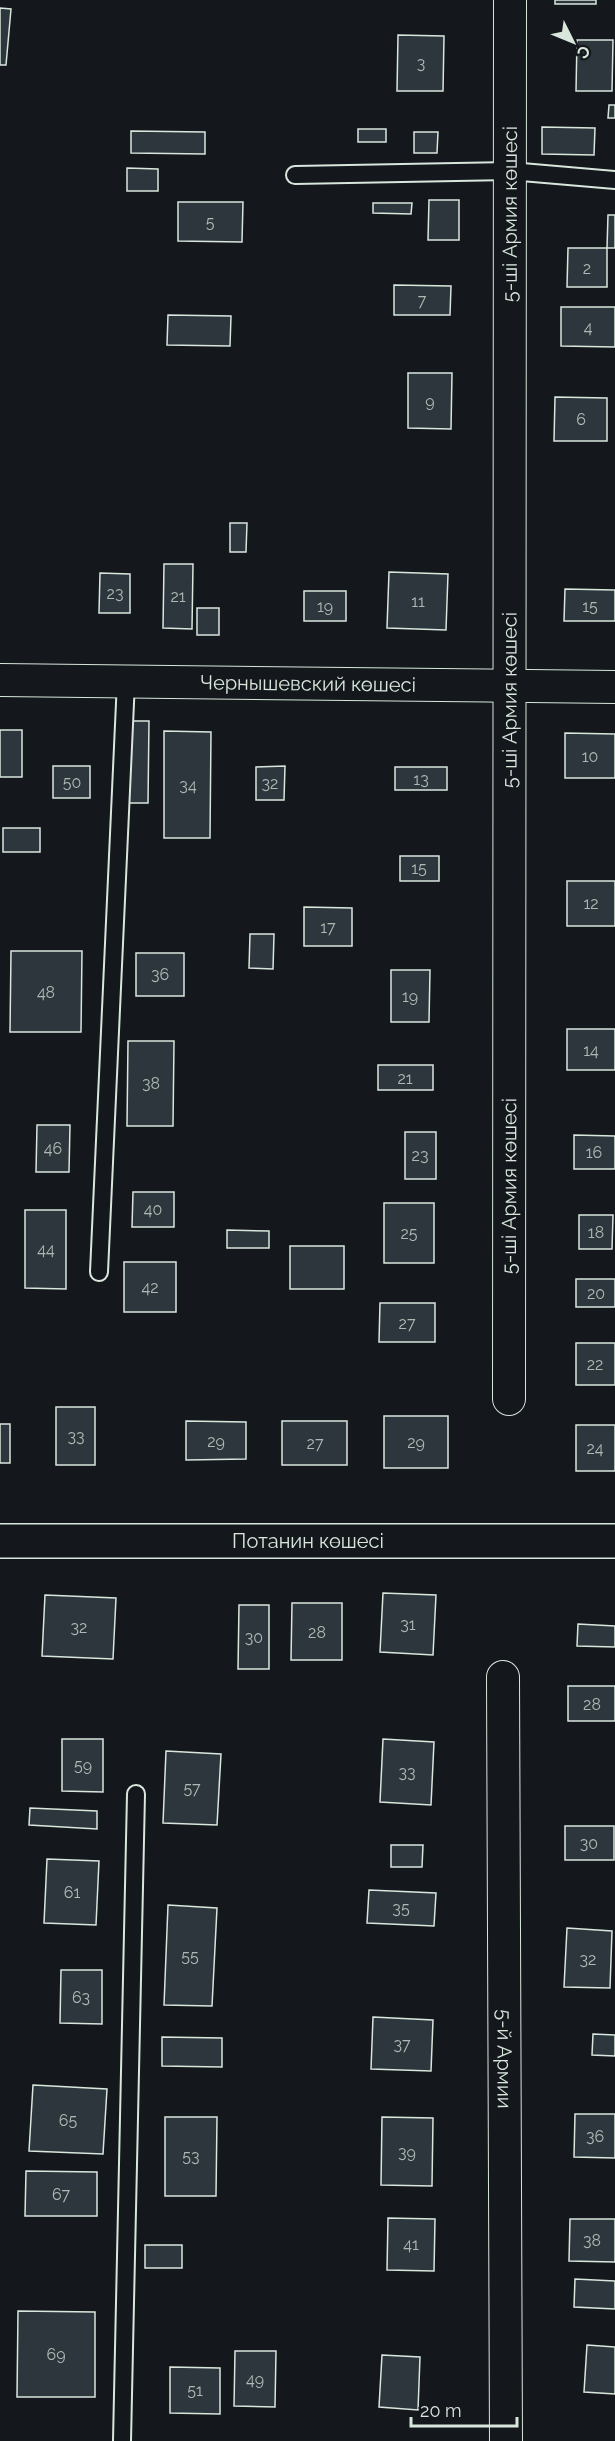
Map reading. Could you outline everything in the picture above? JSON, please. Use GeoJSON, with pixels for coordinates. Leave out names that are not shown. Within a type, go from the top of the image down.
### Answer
{"type":"FeatureCollection","features":[{"type":"Feature","properties":{"kind":"main road","name":"Потанин көшесі"},"geometry":{"type":"LineString","coordinates":[[0,1541],[615,1541]]}},
{"type":"Feature","properties":{"kind":"street","name":"5-ші Армия көшесі"},"geometry":{"type":"LineString","coordinates":[[509,1399],[510,0]]}},
{"type":"Feature","properties":{"kind":"street","name":"Чернышевский көшесі"},"geometry":{"type":"LineString","coordinates":[[0,680],[615,687]]}},
{"type":"Feature","properties":{"kind":"street","name":"5-й Армии"},"geometry":{"type":"LineString","coordinates":[[503,1677],[506,2441]]}},
{"type":"Feature","properties":{"kind":"lane"},"geometry":{"type":"LineString","coordinates":[[296,175],[510,171],[615,180]]}},
{"type":"Feature","properties":{"kind":"lane"},"geometry":{"type":"LineString","coordinates":[[99,1272],[126,681]]}},
{"type":"Feature","properties":{"kind":"lane"},"geometry":{"type":"LineString","coordinates":[[122,2441],[136,1794]]}},
{"type":"Feature","properties":{"kind":"building"},"geometry":{"type":"Polygon","coordinates":[[[555,0],[596,0],[596,4],[555,4],[555,0]]]}},
{"type":"Feature","properties":{"kind":"building"},"geometry":{"type":"Polygon","coordinates":[[[0,8],[11,9],[6,65],[0,65],[0,8]]]}},
{"type":"Feature","properties":{"kind":"building"},"geometry":{"type":"Polygon","coordinates":[[[398,35],[444,36],[443,91],[397,91],[398,35]]]}},
{"type":"Feature","properties":{"kind":"building"},"geometry":{"type":"Polygon","coordinates":[[[577,40],[613,40],[612,91],[576,91],[577,40]]]}},
{"type":"Feature","properties":{"kind":"building"},"geometry":{"type":"Polygon","coordinates":[[[609,105],[615,105],[615,118],[608,118],[609,105]]]}},
{"type":"Feature","properties":{"kind":"building"},"geometry":{"type":"Polygon","coordinates":[[[542,127],[595,128],[594,155],[542,154],[542,127]]]}},
{"type":"Feature","properties":{"kind":"building"},"geometry":{"type":"Polygon","coordinates":[[[358,129],[386,129],[386,142],[358,142],[358,129]]]}},
{"type":"Feature","properties":{"kind":"building"},"geometry":{"type":"Polygon","coordinates":[[[131,131],[205,132],[205,154],[131,153],[131,131]]]}},
{"type":"Feature","properties":{"kind":"building"},"geometry":{"type":"Polygon","coordinates":[[[414,132],[438,132],[437,153],[414,153],[414,132]]]}},
{"type":"Feature","properties":{"kind":"building"},"geometry":{"type":"Polygon","coordinates":[[[127,168],[158,169],[158,191],[127,191],[127,168]]]}},
{"type":"Feature","properties":{"kind":"building"},"geometry":{"type":"Polygon","coordinates":[[[429,200],[459,200],[459,240],[428,240],[429,200]]]}},
{"type":"Feature","properties":{"kind":"building"},"geometry":{"type":"Polygon","coordinates":[[[178,202],[243,202],[242,242],[178,241],[178,202]]]}},
{"type":"Feature","properties":{"kind":"building"},"geometry":{"type":"Polygon","coordinates":[[[373,203],[412,203],[411,214],[373,213],[373,203]]]}},
{"type":"Feature","properties":{"kind":"building"},"geometry":{"type":"Polygon","coordinates":[[[608,215],[615,215],[615,248],[607,248],[608,215]]]}},
{"type":"Feature","properties":{"kind":"building"},"geometry":{"type":"Polygon","coordinates":[[[568,248],[607,248],[607,287],[567,287],[568,248]]]}},
{"type":"Feature","properties":{"kind":"building"},"geometry":{"type":"Polygon","coordinates":[[[394,285],[451,286],[450,315],[394,315],[394,285]]]}},
{"type":"Feature","properties":{"kind":"building"},"geometry":{"type":"Polygon","coordinates":[[[561,307],[615,307],[615,347],[561,346],[561,307]]]}},
{"type":"Feature","properties":{"kind":"building"},"geometry":{"type":"Polygon","coordinates":[[[168,315],[231,316],[230,346],[167,345],[168,315]]]}},
{"type":"Feature","properties":{"kind":"building"},"geometry":{"type":"Polygon","coordinates":[[[408,373],[452,373],[451,429],[408,428],[408,373]]]}},
{"type":"Feature","properties":{"kind":"building"},"geometry":{"type":"Polygon","coordinates":[[[555,397],[607,398],[607,441],[554,441],[555,397]]]}},
{"type":"Feature","properties":{"kind":"building"},"geometry":{"type":"Polygon","coordinates":[[[230,523],[247,523],[246,552],[230,552],[230,523]]]}},
{"type":"Feature","properties":{"kind":"building"},"geometry":{"type":"Polygon","coordinates":[[[164,564],[193,564],[192,629],[163,628],[164,564]]]}},
{"type":"Feature","properties":{"kind":"building"},"geometry":{"type":"Polygon","coordinates":[[[389,572],[448,574],[446,630],[387,628],[389,572]]]}},
{"type":"Feature","properties":{"kind":"building"},"geometry":{"type":"Polygon","coordinates":[[[100,573],[130,574],[130,613],[99,613],[100,573]]]}},
{"type":"Feature","properties":{"kind":"building"},"geometry":{"type":"Polygon","coordinates":[[[565,589],[615,590],[615,621],[564,621],[565,589]]]}},
{"type":"Feature","properties":{"kind":"building"},"geometry":{"type":"Polygon","coordinates":[[[304,591],[346,591],[346,621],[304,621],[304,591]]]}},
{"type":"Feature","properties":{"kind":"building"},"geometry":{"type":"Polygon","coordinates":[[[197,608],[219,608],[219,635],[197,635],[197,608]]]}},
{"type":"Feature","properties":{"kind":"building"},"geometry":{"type":"Polygon","coordinates":[[[127,721],[149,721],[148,803],[126,803],[127,721]]]}},
{"type":"Feature","properties":{"kind":"building"},"geometry":{"type":"Polygon","coordinates":[[[0,730],[22,730],[22,777],[0,777],[0,730]]]}},
{"type":"Feature","properties":{"kind":"building"},"geometry":{"type":"Polygon","coordinates":[[[164,731],[211,732],[210,838],[164,838],[164,731]]]}},
{"type":"Feature","properties":{"kind":"building"},"geometry":{"type":"Polygon","coordinates":[[[565,733],[615,734],[615,778],[565,778],[565,733]]]}},
{"type":"Feature","properties":{"kind":"building"},"geometry":{"type":"Polygon","coordinates":[[[53,766],[90,766],[90,798],[53,798],[53,766]]]}},
{"type":"Feature","properties":{"kind":"building"},"geometry":{"type":"Polygon","coordinates":[[[285,766],[284,800],[256,800],[256,767],[285,766]]]}},
{"type":"Feature","properties":{"kind":"building"},"geometry":{"type":"Polygon","coordinates":[[[395,767],[447,767],[447,790],[395,790],[395,767]]]}},
{"type":"Feature","properties":{"kind":"building"},"geometry":{"type":"Polygon","coordinates":[[[3,828],[40,828],[40,852],[3,852],[3,828]]]}},
{"type":"Feature","properties":{"kind":"building"},"geometry":{"type":"Polygon","coordinates":[[[400,856],[439,856],[439,881],[400,881],[400,856]]]}},
{"type":"Feature","properties":{"kind":"building"},"geometry":{"type":"Polygon","coordinates":[[[567,881],[615,881],[615,926],[567,926],[567,881]]]}},
{"type":"Feature","properties":{"kind":"building"},"geometry":{"type":"Polygon","coordinates":[[[304,907],[352,908],[352,946],[304,946],[304,907]]]}},
{"type":"Feature","properties":{"kind":"building"},"geometry":{"type":"Polygon","coordinates":[[[250,934],[274,934],[273,969],[249,968],[250,934]]]}},
{"type":"Feature","properties":{"kind":"building"},"geometry":{"type":"Polygon","coordinates":[[[11,951],[82,951],[81,1032],[10,1032],[11,951]]]}},
{"type":"Feature","properties":{"kind":"building"},"geometry":{"type":"Polygon","coordinates":[[[136,953],[184,953],[184,996],[136,996],[136,953]]]}},
{"type":"Feature","properties":{"kind":"building"},"geometry":{"type":"Polygon","coordinates":[[[391,970],[430,970],[429,1022],[391,1022],[391,970]]]}},
{"type":"Feature","properties":{"kind":"building"},"geometry":{"type":"Polygon","coordinates":[[[567,1029],[615,1029],[615,1070],[567,1070],[567,1029]]]}},
{"type":"Feature","properties":{"kind":"building"},"geometry":{"type":"Polygon","coordinates":[[[128,1041],[174,1041],[173,1126],[127,1126],[128,1041]]]}},
{"type":"Feature","properties":{"kind":"building"},"geometry":{"type":"Polygon","coordinates":[[[378,1065],[433,1065],[433,1090],[378,1090],[378,1065]]]}},
{"type":"Feature","properties":{"kind":"building"},"geometry":{"type":"Polygon","coordinates":[[[37,1125],[70,1125],[69,1172],[36,1172],[37,1125]]]}},
{"type":"Feature","properties":{"kind":"building"},"geometry":{"type":"Polygon","coordinates":[[[405,1132],[436,1132],[436,1179],[405,1179],[405,1132]]]}},
{"type":"Feature","properties":{"kind":"building"},"geometry":{"type":"Polygon","coordinates":[[[574,1135],[615,1136],[615,1169],[574,1169],[574,1135]]]}},
{"type":"Feature","properties":{"kind":"building"},"geometry":{"type":"Polygon","coordinates":[[[133,1192],[174,1192],[174,1227],[132,1227],[133,1192]]]}},
{"type":"Feature","properties":{"kind":"building"},"geometry":{"type":"Polygon","coordinates":[[[384,1203],[434,1203],[434,1263],[384,1263],[384,1203]]]}},
{"type":"Feature","properties":{"kind":"building"},"geometry":{"type":"Polygon","coordinates":[[[25,1210],[66,1210],[66,1289],[25,1288],[25,1210]]]}},
{"type":"Feature","properties":{"kind":"building"},"geometry":{"type":"Polygon","coordinates":[[[579,1215],[613,1215],[612,1249],[579,1249],[579,1215]]]}},
{"type":"Feature","properties":{"kind":"building"},"geometry":{"type":"Polygon","coordinates":[[[227,1230],[269,1231],[269,1248],[227,1248],[227,1230]]]}},
{"type":"Feature","properties":{"kind":"building"},"geometry":{"type":"Polygon","coordinates":[[[290,1246],[344,1246],[344,1289],[290,1289],[290,1246]]]}},
{"type":"Feature","properties":{"kind":"building"},"geometry":{"type":"Polygon","coordinates":[[[124,1262],[176,1262],[176,1312],[124,1312],[124,1262]]]}},
{"type":"Feature","properties":{"kind":"building"},"geometry":{"type":"Polygon","coordinates":[[[576,1279],[615,1279],[615,1307],[576,1307],[576,1279]]]}},
{"type":"Feature","properties":{"kind":"building"},"geometry":{"type":"Polygon","coordinates":[[[380,1303],[435,1303],[435,1342],[379,1342],[380,1303]]]}},
{"type":"Feature","properties":{"kind":"building"},"geometry":{"type":"Polygon","coordinates":[[[576,1343],[615,1343],[615,1385],[576,1385],[576,1343]]]}},
{"type":"Feature","properties":{"kind":"building"},"geometry":{"type":"Polygon","coordinates":[[[56,1407],[95,1407],[95,1465],[56,1465],[56,1407]]]}},
{"type":"Feature","properties":{"kind":"building"},"geometry":{"type":"Polygon","coordinates":[[[384,1416],[448,1416],[448,1468],[384,1468],[384,1416]]]}},
{"type":"Feature","properties":{"kind":"building"},"geometry":{"type":"Polygon","coordinates":[[[186,1421],[246,1422],[246,1459],[186,1460],[186,1421]]]}},
{"type":"Feature","properties":{"kind":"building"},"geometry":{"type":"Polygon","coordinates":[[[282,1421],[347,1421],[347,1465],[282,1465],[282,1421]]]}},
{"type":"Feature","properties":{"kind":"building"},"geometry":{"type":"Polygon","coordinates":[[[0,1424],[10,1424],[10,1463],[0,1463],[0,1424]]]}},
{"type":"Feature","properties":{"kind":"building"},"geometry":{"type":"Polygon","coordinates":[[[576,1425],[615,1425],[615,1471],[576,1471],[576,1425]]]}},
{"type":"Feature","properties":{"kind":"building"},"geometry":{"type":"Polygon","coordinates":[[[383,1593],[436,1595],[433,1655],[380,1652],[383,1593]]]}},
{"type":"Feature","properties":{"kind":"building"},"geometry":{"type":"Polygon","coordinates":[[[45,1595],[116,1598],[113,1659],[42,1656],[45,1595]]]}},
{"type":"Feature","properties":{"kind":"building"},"geometry":{"type":"Polygon","coordinates":[[[292,1603],[342,1603],[342,1660],[291,1660],[292,1603]]]}},
{"type":"Feature","properties":{"kind":"building"},"geometry":{"type":"Polygon","coordinates":[[[239,1605],[269,1605],[269,1669],[238,1669],[239,1605]]]}},
{"type":"Feature","properties":{"kind":"building"},"geometry":{"type":"Polygon","coordinates":[[[578,1624],[615,1626],[615,1647],[577,1646],[578,1624]]]}},
{"type":"Feature","properties":{"kind":"building"},"geometry":{"type":"Polygon","coordinates":[[[568,1686],[615,1686],[615,1721],[568,1721],[568,1686]]]}},
{"type":"Feature","properties":{"kind":"building"},"geometry":{"type":"Polygon","coordinates":[[[62,1739],[103,1739],[103,1792],[62,1791],[62,1739]]]}},
{"type":"Feature","properties":{"kind":"building"},"geometry":{"type":"Polygon","coordinates":[[[383,1739],[434,1742],[431,1805],[380,1802],[383,1739]]]}},
{"type":"Feature","properties":{"kind":"building"},"geometry":{"type":"Polygon","coordinates":[[[166,1751],[221,1754],[217,1825],[163,1823],[166,1751]]]}},
{"type":"Feature","properties":{"kind":"building"},"geometry":{"type":"Polygon","coordinates":[[[30,1808],[97,1811],[97,1829],[29,1825],[30,1808]]]}},
{"type":"Feature","properties":{"kind":"building"},"geometry":{"type":"Polygon","coordinates":[[[565,1826],[614,1826],[614,1860],[565,1860],[565,1826]]]}},
{"type":"Feature","properties":{"kind":"building"},"geometry":{"type":"Polygon","coordinates":[[[391,1845],[423,1845],[422,1867],[391,1867],[391,1845]]]}},
{"type":"Feature","properties":{"kind":"building"},"geometry":{"type":"Polygon","coordinates":[[[47,1859],[99,1861],[96,1925],[44,1923],[47,1859]]]}},
{"type":"Feature","properties":{"kind":"building"},"geometry":{"type":"Polygon","coordinates":[[[369,1890],[436,1893],[434,1926],[367,1923],[369,1890]]]}},
{"type":"Feature","properties":{"kind":"building"},"geometry":{"type":"Polygon","coordinates":[[[168,1905],[217,1908],[212,2006],[164,2005],[168,1905]]]}},
{"type":"Feature","properties":{"kind":"building"},"geometry":{"type":"Polygon","coordinates":[[[567,1928],[612,1931],[610,1988],[564,1987],[567,1928]]]}},
{"type":"Feature","properties":{"kind":"building"},"geometry":{"type":"Polygon","coordinates":[[[61,1970],[102,1970],[102,2024],[60,2023],[61,1970]]]}},
{"type":"Feature","properties":{"kind":"building"},"geometry":{"type":"Polygon","coordinates":[[[373,2017],[433,2020],[431,2071],[371,2069],[373,2017]]]}},
{"type":"Feature","properties":{"kind":"building"},"geometry":{"type":"Polygon","coordinates":[[[593,2034],[615,2035],[615,2056],[592,2055],[593,2034]]]}},
{"type":"Feature","properties":{"kind":"building"},"geometry":{"type":"Polygon","coordinates":[[[162,2037],[222,2038],[222,2067],[162,2066],[162,2037]]]}},
{"type":"Feature","properties":{"kind":"building"},"geometry":{"type":"Polygon","coordinates":[[[33,2085],[107,2089],[103,2154],[29,2151],[33,2085]]]}},
{"type":"Feature","properties":{"kind":"building"},"geometry":{"type":"Polygon","coordinates":[[[575,2114],[615,2114],[615,2158],[574,2157],[575,2114]]]}},
{"type":"Feature","properties":{"kind":"building"},"geometry":{"type":"Polygon","coordinates":[[[165,2117],[217,2117],[216,2196],[165,2196],[165,2117]]]}},
{"type":"Feature","properties":{"kind":"building"},"geometry":{"type":"Polygon","coordinates":[[[382,2117],[433,2118],[432,2186],[381,2185],[382,2117]]]}},
{"type":"Feature","properties":{"kind":"building"},"geometry":{"type":"Polygon","coordinates":[[[26,2171],[97,2172],[97,2216],[25,2216],[26,2171]]]}},
{"type":"Feature","properties":{"kind":"building"},"geometry":{"type":"Polygon","coordinates":[[[388,2218],[435,2219],[434,2271],[387,2270],[388,2218]]]}},
{"type":"Feature","properties":{"kind":"building"},"geometry":{"type":"Polygon","coordinates":[[[570,2219],[615,2219],[615,2262],[569,2261],[570,2219]]]}},
{"type":"Feature","properties":{"kind":"building"},"geometry":{"type":"Polygon","coordinates":[[[145,2245],[182,2245],[182,2268],[145,2268],[145,2245]]]}},
{"type":"Feature","properties":{"kind":"building"},"geometry":{"type":"Polygon","coordinates":[[[575,2279],[615,2281],[615,2309],[574,2307],[575,2279]]]}},
{"type":"Feature","properties":{"kind":"building"},"geometry":{"type":"Polygon","coordinates":[[[18,2311],[95,2312],[95,2397],[17,2397],[18,2311]]]}},
{"type":"Feature","properties":{"kind":"building"},"geometry":{"type":"Polygon","coordinates":[[[587,2345],[615,2347],[615,2394],[584,2392],[587,2345]]]}},
{"type":"Feature","properties":{"kind":"building"},"geometry":{"type":"Polygon","coordinates":[[[235,2351],[276,2351],[275,2407],[234,2406],[235,2351]]]}},
{"type":"Feature","properties":{"kind":"building"},"geometry":{"type":"Polygon","coordinates":[[[382,2355],[420,2357],[418,2410],[379,2407],[382,2355]]]}},
{"type":"Feature","properties":{"kind":"building"},"geometry":{"type":"Polygon","coordinates":[[[170,2367],[220,2368],[220,2414],[170,2413],[170,2367]]]}}]}
